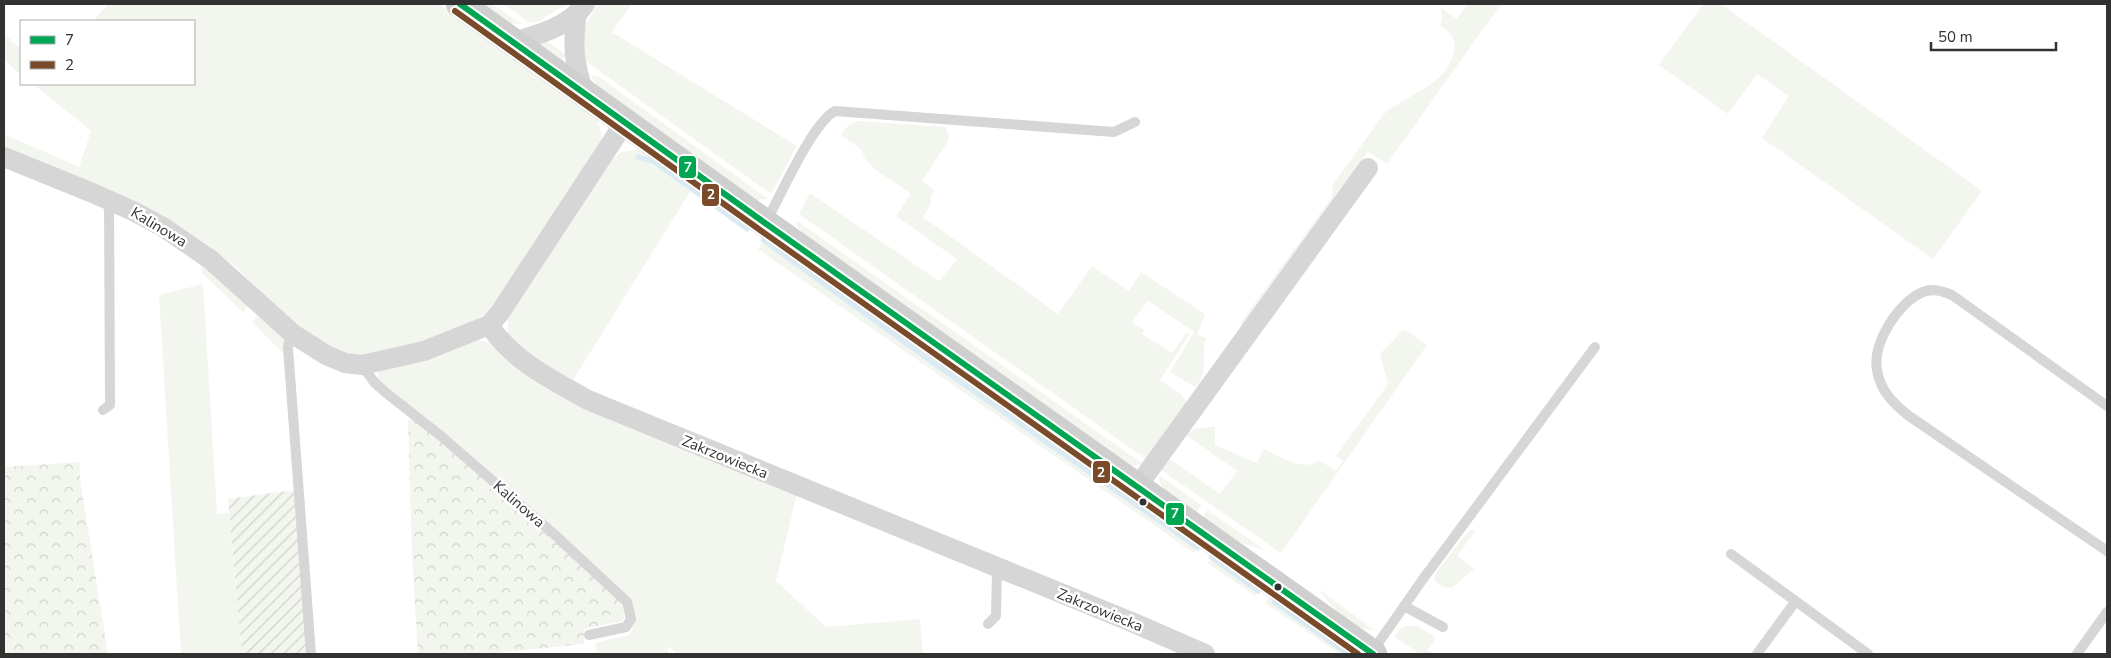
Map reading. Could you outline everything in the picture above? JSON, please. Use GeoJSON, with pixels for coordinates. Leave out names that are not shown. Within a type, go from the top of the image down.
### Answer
{"type":"FeatureCollection","features":[{"type":"Feature","properties":{"kind":"street"},"geometry":{"type":"LineString","coordinates":[[460,4],[1372,654]]}},
{"type":"Feature","properties":{"kind":"street"},"geometry":{"type":"LineString","coordinates":[[514,42],[540,34],[581,9]]}},
{"type":"Feature","properties":{"kind":"street"},"geometry":{"type":"LineString","coordinates":[[581,9],[573,39],[578,76],[584,93]]}},
{"type":"Feature","properties":{"kind":"street"},"geometry":{"type":"LineString","coordinates":[[489,325],[499,314],[625,122]]}},
{"type":"Feature","properties":{"kind":"street","name":"Kalinowa"},"geometry":{"type":"LineString","coordinates":[[4,156],[109,200],[163,227],[211,260],[293,334],[326,355],[345,363],[362,365],[424,351],[489,325]]}},
{"type":"Feature","properties":{"kind":"street"},"geometry":{"type":"LineString","coordinates":[[1137,487],[1368,168]]}},
{"type":"Feature","properties":{"kind":"street","name":"Zakrzowiecka"},"geometry":{"type":"LineString","coordinates":[[489,325],[503,345],[521,360],[588,400],[1205,654]]}},
{"type":"Feature","properties":{"kind":"lane"},"geometry":{"type":"LineString","coordinates":[[765,223],[804,150],[823,121],[835,111],[1114,132],[1135,122]]}},
{"type":"Feature","properties":{"kind":"lane"},"geometry":{"type":"LineString","coordinates":[[103,410],[110,405],[109,200]]}},
{"type":"Feature","properties":{"kind":"lane"},"geometry":{"type":"LineString","coordinates":[[2107,406],[1952,295],[1943,291],[1923,292],[1909,301],[1884,332],[1879,342],[1876,360],[1877,372],[1882,386],[1896,406],[2107,551]]}},
{"type":"Feature","properties":{"kind":"lane"},"geometry":{"type":"LineString","coordinates":[[293,334],[288,341],[288,348],[310,654]]}},
{"type":"Feature","properties":{"kind":"lane"},"geometry":{"type":"LineString","coordinates":[[1372,654],[1404,606],[1595,347]]}},
{"type":"Feature","properties":{"kind":"lane","name":"Kalinowa"},"geometry":{"type":"LineString","coordinates":[[362,365],[374,382],[385,392],[456,449],[554,534],[627,602],[631,619],[626,626],[589,635]]}},
{"type":"Feature","properties":{"kind":"lane"},"geometry":{"type":"LineString","coordinates":[[1731,554],[1868,654]]}},
{"type":"Feature","properties":{"kind":"lane"},"geometry":{"type":"LineString","coordinates":[[988,624],[996,616],[997,568]]}},
{"type":"Feature","properties":{"kind":"lane"},"geometry":{"type":"LineString","coordinates":[[1757,654],[1795,602]]}},
{"type":"Feature","properties":{"kind":"lane"},"geometry":{"type":"LineString","coordinates":[[1404,606],[1444,627]]}},
{"type":"Feature","properties":{"kind":"lane"},"geometry":{"type":"LineString","coordinates":[[2077,654],[2107,612]]}},
{"type":"Feature","properties":{"kind":"green space"},"geometry":{"type":"Polygon","coordinates":[[[108,4],[440,4],[562,91],[597,119],[602,137],[599,148],[492,308],[466,328],[421,345],[368,356],[353,356],[332,350],[283,315],[235,266],[205,243],[171,221],[118,194],[4,147],[4,134],[79,167],[91,131],[34,85],[195,85],[195,20],[94,20],[108,4]]]}},
{"type":"Feature","properties":{"kind":"green space"},"geometry":{"type":"Polygon","coordinates":[[[485,4],[492,4],[522,24],[507,23],[483,7],[485,4]]]}},
{"type":"Feature","properties":{"kind":"green space"},"geometry":{"type":"Polygon","coordinates":[[[504,4],[567,4],[539,21],[530,23],[504,4]]]}},
{"type":"Feature","properties":{"kind":"green space"},"geometry":{"type":"Polygon","coordinates":[[[597,4],[632,4],[612,32],[797,146],[771,194],[584,60],[582,33],[597,4]]]}},
{"type":"Feature","properties":{"kind":"green space"},"geometry":{"type":"Polygon","coordinates":[[[1467,4],[1501,4],[1387,164],[1368,152],[1242,327],[1241,322],[1332,197],[1333,184],[1384,114],[1435,81],[1450,63],[1455,47],[1452,36],[1440,26],[1442,18],[1441,8],[1457,19],[1467,4]]]}},
{"type":"Feature","properties":{"kind":"green space"},"geometry":{"type":"Polygon","coordinates":[[[1703,4],[1721,4],[1982,191],[1933,259],[1762,138],[1789,96],[1757,74],[1728,114],[1659,65],[1703,4]]]}},
{"type":"Feature","properties":{"kind":"green space"},"geometry":{"type":"Polygon","coordinates":[[[4,34],[20,48],[20,74],[4,60],[4,34]]]}},
{"type":"Feature","properties":{"kind":"green space"},"geometry":{"type":"Polygon","coordinates":[[[544,39],[566,55],[565,57],[561,60],[541,47],[540,43],[544,39]]]}},
{"type":"Feature","properties":{"kind":"green space"},"geometry":{"type":"Polygon","coordinates":[[[590,74],[599,77],[768,199],[756,200],[598,87],[590,74]]]}},
{"type":"Feature","properties":{"kind":"green space"},"geometry":{"type":"Polygon","coordinates":[[[858,121],[945,127],[949,135],[948,141],[922,181],[935,190],[931,195],[931,204],[923,217],[1058,314],[1092,266],[1129,291],[1141,272],[1205,314],[1197,335],[1206,338],[1203,370],[1200,382],[1195,387],[1170,372],[1194,332],[1148,301],[1132,322],[1144,330],[1142,334],[1172,353],[1187,332],[1190,334],[1160,380],[1182,395],[1187,403],[1146,459],[799,214],[810,193],[939,281],[957,259],[896,216],[911,194],[876,170],[865,159],[862,150],[841,135],[848,126],[858,121]]]}},
{"type":"Feature","properties":{"kind":"green space"},"geometry":{"type":"Polygon","coordinates":[[[641,149],[696,182],[573,380],[525,355],[508,334],[508,317],[607,164],[621,152],[641,149]]]}},
{"type":"Feature","properties":{"kind":"green space"},"geometry":{"type":"Polygon","coordinates":[[[797,221],[1143,464],[1129,466],[804,235],[797,226],[797,221]]]}},
{"type":"Feature","properties":{"kind":"green space"},"geometry":{"type":"Polygon","coordinates":[[[767,234],[1199,544],[1194,553],[758,249],[767,234]]]}},
{"type":"Feature","properties":{"kind":"green space"},"geometry":{"type":"Polygon","coordinates":[[[203,264],[248,306],[243,312],[202,273],[201,266],[203,264]]]}},
{"type":"Feature","properties":{"kind":"green space"},"geometry":{"type":"Polygon","coordinates":[[[203,284],[217,514],[229,513],[242,654],[181,654],[159,295],[203,284]]]}},
{"type":"Feature","properties":{"kind":"green space"},"geometry":{"type":"Polygon","coordinates":[[[258,316],[284,336],[285,355],[252,322],[258,316]]]}},
{"type":"Feature","properties":{"kind":"green space"},"geometry":{"type":"Polygon","coordinates":[[[1404,329],[1427,345],[1281,553],[1161,470],[1170,459],[1220,494],[1237,471],[1186,435],[1197,428],[1215,427],[1215,445],[1257,463],[1264,449],[1299,464],[1313,464],[1319,460],[1336,471],[1343,461],[1336,456],[1388,384],[1380,354],[1404,329]]]}},
{"type":"Feature","properties":{"kind":"green space"},"geometry":{"type":"Polygon","coordinates":[[[475,339],[490,343],[505,356],[797,493],[776,581],[826,627],[920,619],[923,654],[678,654],[668,646],[668,654],[597,654],[595,643],[628,635],[632,631],[635,616],[558,531],[444,432],[377,380],[378,372],[383,369],[475,339]]]}},
{"type":"Feature","properties":{"kind":"green space"},"geometry":{"type":"Polygon","coordinates":[[[408,419],[418,421],[553,539],[620,602],[625,613],[623,621],[584,629],[584,644],[485,654],[418,654],[412,556],[408,419]]]}},
{"type":"Feature","properties":{"kind":"green space"},"geometry":{"type":"Polygon","coordinates":[[[80,462],[80,479],[108,654],[4,654],[4,467],[80,462]]]}},
{"type":"Feature","properties":{"kind":"green space"},"geometry":{"type":"Polygon","coordinates":[[[1159,475],[1201,505],[1196,513],[1167,493],[1160,481],[1159,475]]]}},
{"type":"Feature","properties":{"kind":"green space"},"geometry":{"type":"Polygon","coordinates":[[[295,490],[307,654],[242,654],[228,499],[295,490]]]}},
{"type":"Feature","properties":{"kind":"green space"},"geometry":{"type":"Polygon","coordinates":[[[1207,510],[1266,551],[1236,541],[1202,518],[1207,510]]]}},
{"type":"Feature","properties":{"kind":"green space"},"geometry":{"type":"Polygon","coordinates":[[[1471,530],[1476,530],[1457,556],[1474,569],[1452,588],[1443,587],[1435,581],[1435,574],[1471,530]]]}},
{"type":"Feature","properties":{"kind":"green space"},"geometry":{"type":"Polygon","coordinates":[[[1214,552],[1262,585],[1255,596],[1208,563],[1214,552]]]}},
{"type":"Feature","properties":{"kind":"green space"},"geometry":{"type":"Polygon","coordinates":[[[1317,588],[1374,630],[1356,626],[1348,621],[1317,588]]]}},
{"type":"Feature","properties":{"kind":"green space"},"geometry":{"type":"Polygon","coordinates":[[[1271,594],[1359,654],[1340,654],[1265,603],[1271,594]]]}},
{"type":"Feature","properties":{"kind":"green space"},"geometry":{"type":"Polygon","coordinates":[[[1406,626],[1417,626],[1436,638],[1427,650],[1433,654],[1420,654],[1395,637],[1398,630],[1406,626]]]}},
{"type":"Feature","properties":{"kind":"waterway"},"geometry":{"type":"LineString","coordinates":[[638,157],[653,161],[747,229]]}},
{"type":"Feature","properties":{"kind":"waterway"},"geometry":{"type":"LineString","coordinates":[[763,240],[936,365],[1198,548]]}},
{"type":"Feature","properties":{"kind":"waterway"},"geometry":{"type":"LineString","coordinates":[[1211,557],[1258,591]]}},
{"type":"Feature","properties":{"kind":"waterway"},"geometry":{"type":"LineString","coordinates":[[1274,602],[1348,654]]}},
{"type":"Feature","properties":{"kind":"transit line","name":"7"},"geometry":{"type":"LineString","coordinates":[[460,4],[765,223],[1373,654]]}},
{"type":"Feature","properties":{"kind":"transit line","name":"2"},"geometry":{"type":"LineString","coordinates":[[455,11],[1358,654]]}}]}
